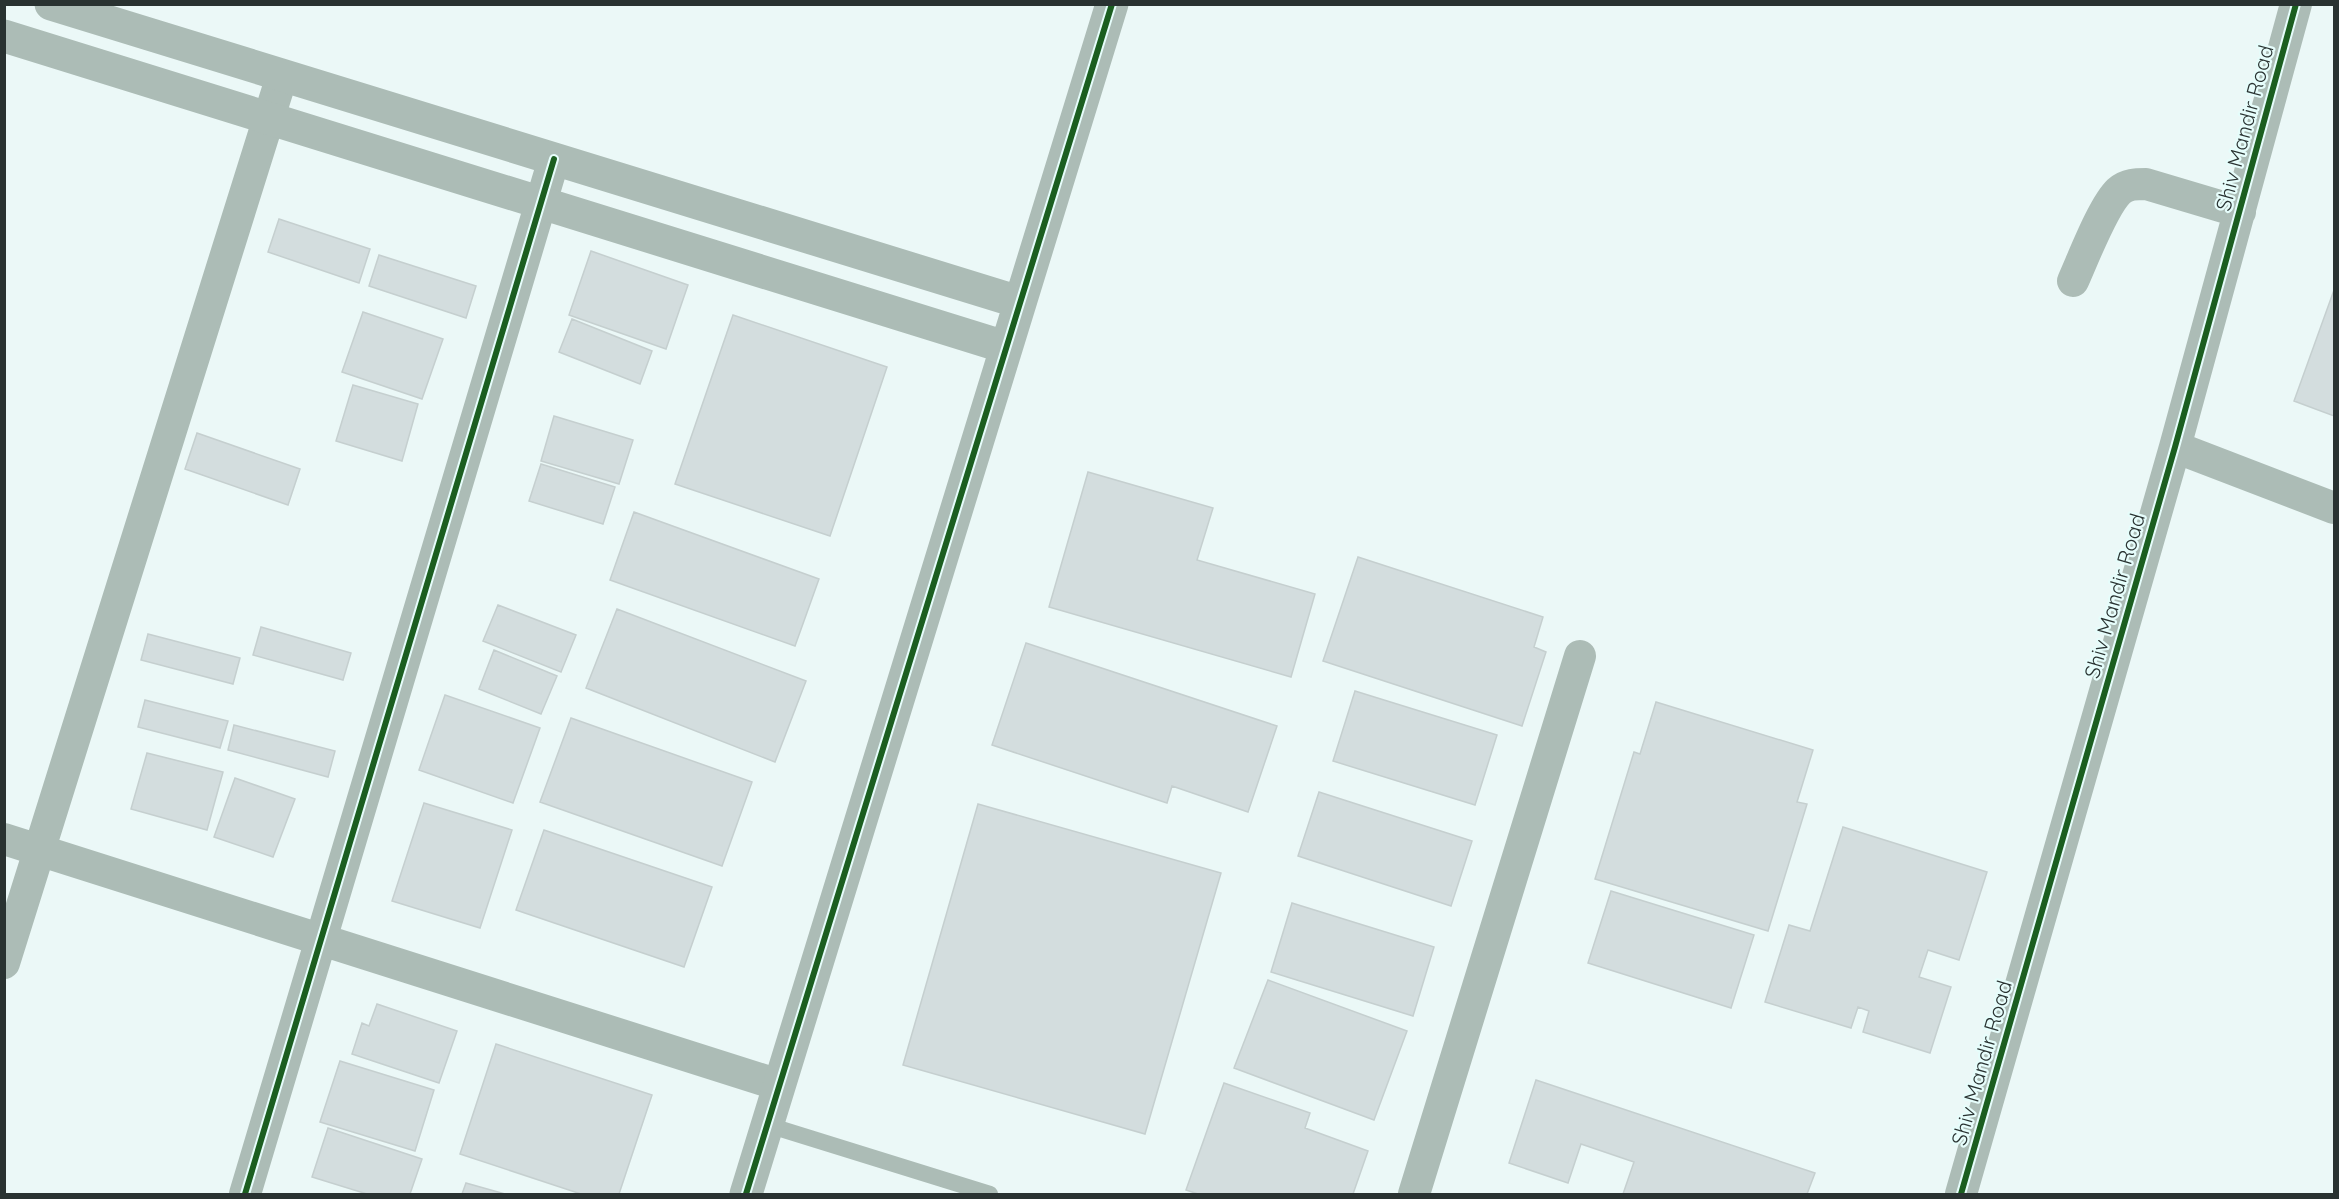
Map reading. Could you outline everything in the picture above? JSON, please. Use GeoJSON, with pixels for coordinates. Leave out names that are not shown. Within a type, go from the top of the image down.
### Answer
{"type":"FeatureCollection","features":[{"type":"Feature","properties":{"kind":"street"},"geometry":{"type":"LineString","coordinates":[[51,4],[1019,302]]}},
{"type":"Feature","properties":{"kind":"street"},"geometry":{"type":"LineString","coordinates":[[746,1194],[1112,4]]}},
{"type":"Feature","properties":{"kind":"street","name":"Shiv Mandir Road"},"geometry":{"type":"LineString","coordinates":[[1961,1194],[2175,447],[2296,4]]}},
{"type":"Feature","properties":{"kind":"street"},"geometry":{"type":"LineString","coordinates":[[4,36],[1005,346]]}},
{"type":"Feature","properties":{"kind":"street"},"geometry":{"type":"LineString","coordinates":[[4,963],[282,76]]}},
{"type":"Feature","properties":{"kind":"street"},"geometry":{"type":"LineString","coordinates":[[245,1194],[554,159]]}},
{"type":"Feature","properties":{"kind":"street"},"geometry":{"type":"LineString","coordinates":[[2073,281],[2109,206],[2118,191],[2130,184],[2146,184],[2240,212]]}},
{"type":"Feature","properties":{"kind":"street"},"geometry":{"type":"LineString","coordinates":[[2175,447],[2334,508]]}},
{"type":"Feature","properties":{"kind":"street"},"geometry":{"type":"LineString","coordinates":[[1414,1194],[1580,656]]}},
{"type":"Feature","properties":{"kind":"street"},"geometry":{"type":"LineString","coordinates":[[4,839],[780,1085]]}},
{"type":"Feature","properties":{"kind":"lane"},"geometry":{"type":"LineString","coordinates":[[768,1125],[990,1194]]}},
{"type":"Feature","properties":{"kind":"building"},"geometry":{"type":"Polygon","coordinates":[[[279,219],[370,249],[359,283],[268,252],[279,219]]]}},
{"type":"Feature","properties":{"kind":"building"},"geometry":{"type":"Polygon","coordinates":[[[591,251],[688,285],[666,349],[569,315],[591,251]]]}},
{"type":"Feature","properties":{"kind":"building"},"geometry":{"type":"Polygon","coordinates":[[[379,255],[476,286],[466,318],[369,286],[379,255]]]}},
{"type":"Feature","properties":{"kind":"building"},"geometry":{"type":"Polygon","coordinates":[[[2334,290],[2334,416],[2294,401],[2334,290]]]}},
{"type":"Feature","properties":{"kind":"building"},"geometry":{"type":"Polygon","coordinates":[[[363,312],[443,339],[422,399],[342,372],[363,312]]]}},
{"type":"Feature","properties":{"kind":"building"},"geometry":{"type":"Polygon","coordinates":[[[733,315],[887,367],[830,536],[675,484],[733,315]]]}},
{"type":"Feature","properties":{"kind":"building"},"geometry":{"type":"Polygon","coordinates":[[[572,319],[652,351],[640,384],[559,352],[572,319]]]}},
{"type":"Feature","properties":{"kind":"building"},"geometry":{"type":"Polygon","coordinates":[[[353,385],[418,404],[402,461],[336,441],[353,385]]]}},
{"type":"Feature","properties":{"kind":"building"},"geometry":{"type":"Polygon","coordinates":[[[554,416],[633,440],[619,484],[541,461],[554,416]]]}},
{"type":"Feature","properties":{"kind":"building"},"geometry":{"type":"Polygon","coordinates":[[[197,433],[300,469],[288,505],[185,469],[197,433]]]}},
{"type":"Feature","properties":{"kind":"building"},"geometry":{"type":"Polygon","coordinates":[[[541,464],[615,487],[603,524],[529,501],[541,464]]]}},
{"type":"Feature","properties":{"kind":"building"},"geometry":{"type":"Polygon","coordinates":[[[1088,472],[1213,508],[1197,560],[1315,594],[1291,677],[1049,607],[1088,472]]]}},
{"type":"Feature","properties":{"kind":"building"},"geometry":{"type":"Polygon","coordinates":[[[634,512],[819,579],[795,646],[610,580],[634,512]]]}},
{"type":"Feature","properties":{"kind":"building"},"geometry":{"type":"Polygon","coordinates":[[[1358,557],[1543,617],[1534,647],[1546,652],[1522,726],[1323,661],[1358,557]]]}},
{"type":"Feature","properties":{"kind":"building"},"geometry":{"type":"Polygon","coordinates":[[[498,605],[576,635],[561,672],[483,641],[498,605]]]}},
{"type":"Feature","properties":{"kind":"building"},"geometry":{"type":"Polygon","coordinates":[[[617,609],[806,681],[775,762],[586,688],[617,609]]]}},
{"type":"Feature","properties":{"kind":"building"},"geometry":{"type":"Polygon","coordinates":[[[261,627],[351,653],[343,680],[253,655],[261,627]]]}},
{"type":"Feature","properties":{"kind":"building"},"geometry":{"type":"Polygon","coordinates":[[[148,634],[240,658],[233,684],[141,660],[148,634]]]}},
{"type":"Feature","properties":{"kind":"building"},"geometry":{"type":"Polygon","coordinates":[[[1026,643],[1277,726],[1248,812],[1172,786],[1167,803],[992,745],[1026,643]]]}},
{"type":"Feature","properties":{"kind":"building"},"geometry":{"type":"Polygon","coordinates":[[[494,650],[557,676],[541,714],[479,689],[494,650]]]}},
{"type":"Feature","properties":{"kind":"building"},"geometry":{"type":"Polygon","coordinates":[[[1355,691],[1497,735],[1475,805],[1333,761],[1355,691]]]}},
{"type":"Feature","properties":{"kind":"building"},"geometry":{"type":"Polygon","coordinates":[[[445,695],[540,728],[513,803],[419,770],[445,695]]]}},
{"type":"Feature","properties":{"kind":"building"},"geometry":{"type":"Polygon","coordinates":[[[145,700],[228,721],[220,748],[138,727],[145,700]]]}},
{"type":"Feature","properties":{"kind":"building"},"geometry":{"type":"Polygon","coordinates":[[[1656,702],[1813,750],[1797,802],[1807,804],[1768,931],[1595,879],[1634,752],[1640,754],[1656,702]]]}},
{"type":"Feature","properties":{"kind":"building"},"geometry":{"type":"Polygon","coordinates":[[[571,718],[752,782],[722,866],[540,802],[571,718]]]}},
{"type":"Feature","properties":{"kind":"building"},"geometry":{"type":"Polygon","coordinates":[[[234,725],[335,751],[328,777],[228,750],[234,725]]]}},
{"type":"Feature","properties":{"kind":"building"},"geometry":{"type":"Polygon","coordinates":[[[147,753],[223,772],[207,830],[131,809],[147,753]]]}},
{"type":"Feature","properties":{"kind":"building"},"geometry":{"type":"Polygon","coordinates":[[[235,778],[295,799],[273,857],[214,837],[235,778]]]}},
{"type":"Feature","properties":{"kind":"building"},"geometry":{"type":"Polygon","coordinates":[[[1319,792],[1472,841],[1451,906],[1298,856],[1319,792]]]}},
{"type":"Feature","properties":{"kind":"building"},"geometry":{"type":"Polygon","coordinates":[[[424,803],[512,830],[480,928],[392,901],[424,803]]]}},
{"type":"Feature","properties":{"kind":"building"},"geometry":{"type":"Polygon","coordinates":[[[978,804],[1221,873],[1145,1134],[903,1065],[978,804]]]}},
{"type":"Feature","properties":{"kind":"building"},"geometry":{"type":"Polygon","coordinates":[[[1843,827],[1987,872],[1959,960],[1928,950],[1919,977],[1951,987],[1930,1053],[1863,1032],[1869,1011],[1858,1007],[1851,1028],[1765,1002],[1789,925],[1810,931],[1843,827]]]}},
{"type":"Feature","properties":{"kind":"building"},"geometry":{"type":"Polygon","coordinates":[[[544,830],[712,887],[684,967],[516,910],[544,830]]]}},
{"type":"Feature","properties":{"kind":"building"},"geometry":{"type":"Polygon","coordinates":[[[1611,891],[1754,935],[1731,1008],[1588,963],[1611,891]]]}},
{"type":"Feature","properties":{"kind":"building"},"geometry":{"type":"Polygon","coordinates":[[[1292,903],[1434,947],[1413,1016],[1271,972],[1292,903]]]}},
{"type":"Feature","properties":{"kind":"building"},"geometry":{"type":"Polygon","coordinates":[[[1268,980],[1407,1031],[1374,1120],[1234,1068],[1268,980]]]}},
{"type":"Feature","properties":{"kind":"building"},"geometry":{"type":"Polygon","coordinates":[[[377,1004],[457,1031],[439,1083],[352,1054],[362,1023],[369,1026],[377,1004]]]}},
{"type":"Feature","properties":{"kind":"building"},"geometry":{"type":"Polygon","coordinates":[[[496,1044],[652,1095],[619,1194],[581,1194],[460,1154],[496,1044]]]}},
{"type":"Feature","properties":{"kind":"building"},"geometry":{"type":"Polygon","coordinates":[[[340,1061],[434,1090],[415,1151],[320,1122],[340,1061]]]}},
{"type":"Feature","properties":{"kind":"building"},"geometry":{"type":"Polygon","coordinates":[[[1536,1080],[1815,1173],[1807,1194],[1623,1194],[1634,1162],[1581,1144],[1568,1183],[1509,1163],[1536,1080]]]}},
{"type":"Feature","properties":{"kind":"building"},"geometry":{"type":"Polygon","coordinates":[[[1224,1083],[1310,1113],[1305,1128],[1368,1151],[1353,1194],[1198,1194],[1186,1190],[1224,1083]]]}},
{"type":"Feature","properties":{"kind":"building"},"geometry":{"type":"Polygon","coordinates":[[[328,1128],[422,1159],[410,1194],[367,1194],[312,1177],[328,1128]]]}},
{"type":"Feature","properties":{"kind":"building"},"geometry":{"type":"Polygon","coordinates":[[[466,1183],[505,1194],[462,1194],[466,1183]]]}},
{"type":"Feature","properties":{"kind":"cycle path"},"geometry":{"type":"LineString","coordinates":[[746,1194],[1112,4]]}},
{"type":"Feature","properties":{"kind":"cycle path"},"geometry":{"type":"LineString","coordinates":[[1961,1194],[2175,447],[2296,4]]}},
{"type":"Feature","properties":{"kind":"cycle path"},"geometry":{"type":"LineString","coordinates":[[245,1194],[554,159]]}}]}
